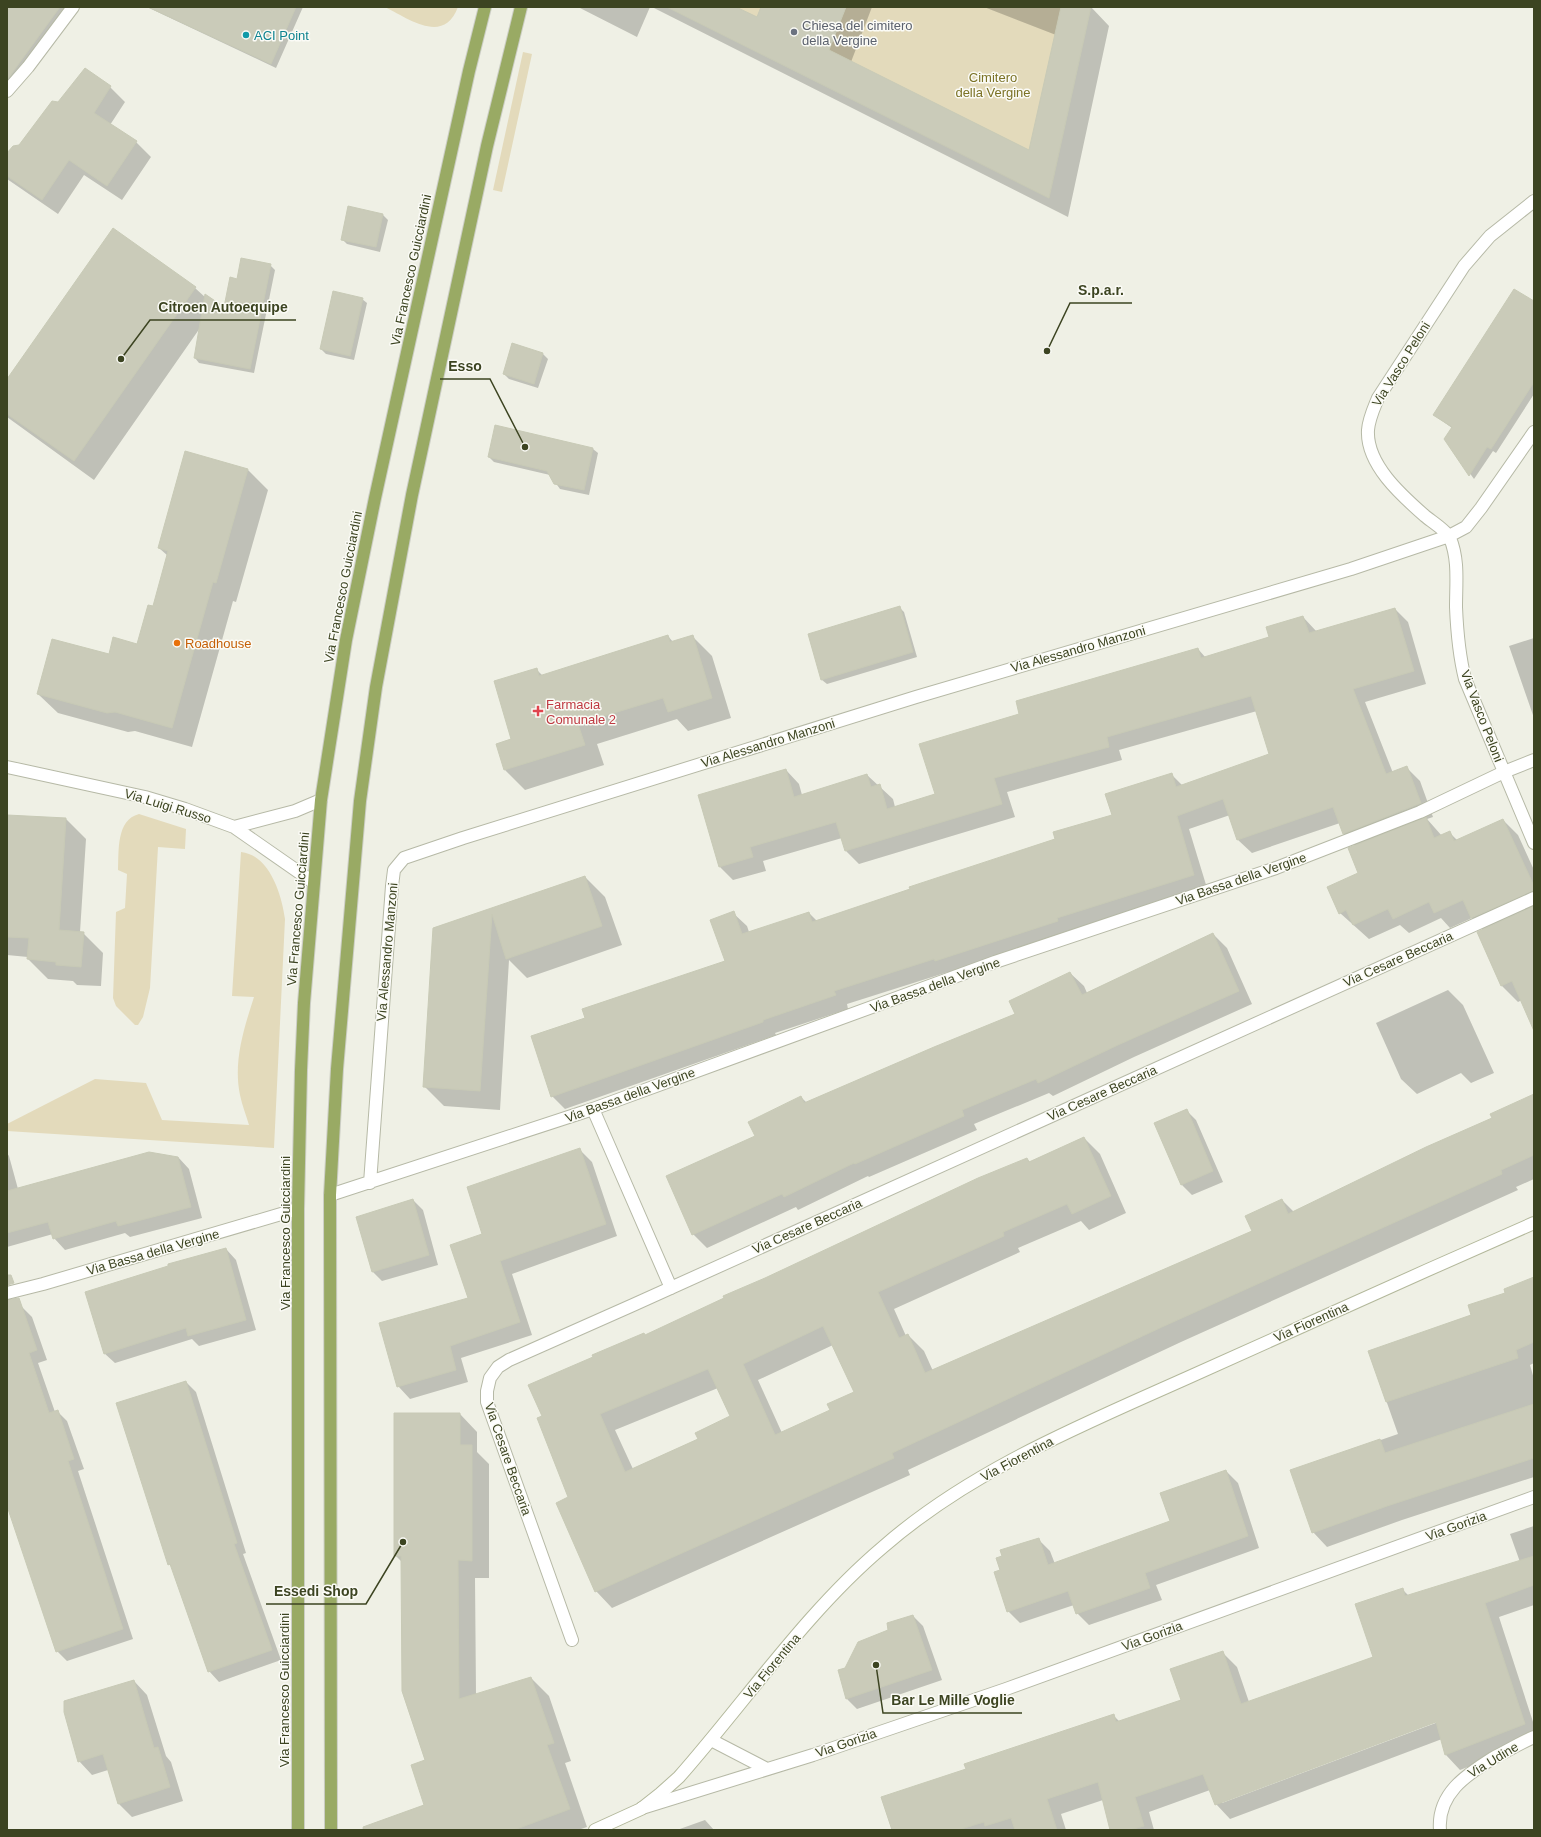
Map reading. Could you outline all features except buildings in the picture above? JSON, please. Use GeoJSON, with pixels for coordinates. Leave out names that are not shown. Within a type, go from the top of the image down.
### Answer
{"type":"FeatureCollection","features":[{"type":"Feature","properties":{"kind":"main road","name":"Via Francesco Guicciardini"},"geometry":{"type":"LineString","coordinates":[[298,1830],[298,1209],[303,1020],[313,882],[321,800],[346,640],[375,498],[469,71],[485,7]]}},
{"type":"Feature","properties":{"kind":"main road"},"geometry":{"type":"LineString","coordinates":[[331,1830],[330,1195],[336,1085],[353,866],[369,732],[422,448],[486,146],[521,7]]}},
{"type":"Feature","properties":{"kind":"street"},"geometry":{"type":"LineString","coordinates":[[7,91],[28,67],[73,7]]}},
{"type":"Feature","properties":{"kind":"street","name":"Via Vasco Peloni"},"geometry":{"type":"LineString","coordinates":[[1534,201],[1490,236],[1464,266],[1388,382],[1371,414],[1368,430],[1370,445],[1384,474],[1410,502],[1449,536],[1456,562],[1459,656],[1465,679],[1534,842]]}},
{"type":"Feature","properties":{"kind":"street"},"geometry":{"type":"LineString","coordinates":[[1449,536],[1466,527],[1534,432]]}},
{"type":"Feature","properties":{"kind":"street","name":"Via Alessandro Manzoni"},"geometry":{"type":"LineString","coordinates":[[370,1183],[392,886],[394,870],[404,858],[463,838],[916,697],[1351,569],[1449,536]]}},
{"type":"Feature","properties":{"kind":"street","name":"Via Bassa della Vergine"},"geometry":{"type":"LineString","coordinates":[[330,1195],[593,1109],[995,962],[1276,868],[1420,812],[1504,772],[1534,760]]}},
{"type":"Feature","properties":{"kind":"street","name":"Via Luigi Russo"},"geometry":{"type":"LineString","coordinates":[[7,766],[145,797],[185,809],[234,827],[313,882]]}},
{"type":"Feature","properties":{"kind":"street"},"geometry":{"type":"LineString","coordinates":[[234,827],[295,811],[321,800]]}},
{"type":"Feature","properties":{"kind":"street","name":"Via Cesare Beccaria"},"geometry":{"type":"LineString","coordinates":[[572,1640],[487,1402],[487,1391],[490,1378],[498,1367],[521,1354],[671,1288],[1534,898]]}},
{"type":"Feature","properties":{"kind":"street"},"geometry":{"type":"LineString","coordinates":[[593,1109],[671,1288]]}},
{"type":"Feature","properties":{"kind":"street","name":"Via Bassa della Vergine"},"geometry":{"type":"LineString","coordinates":[[7,1293],[43,1284],[298,1209]]}},
{"type":"Feature","properties":{"kind":"street","name":"Via Fiorentina"},"geometry":{"type":"LineString","coordinates":[[595,1830],[641,1809],[679,1777],[824,1603],[855,1571],[885,1545],[948,1498],[1001,1466],[1093,1420],[1534,1223]]}},
{"type":"Feature","properties":{"kind":"street","name":"Via Gorizia"},"geometry":{"type":"LineString","coordinates":[[641,1809],[767,1769],[1006,1688],[1534,1497]]}},
{"type":"Feature","properties":{"kind":"street","name":"Via Udine"},"geometry":{"type":"LineString","coordinates":[[1440,1830],[1442,1808],[1452,1789],[1469,1773],[1518,1744],[1534,1737]]}},
{"type":"Feature","properties":{"kind":"street"},"geometry":{"type":"LineString","coordinates":[[711,1740],[767,1769]]}},
{"type":"Feature","properties":{"kind":"green space"},"geometry":{"type":"Polygon","coordinates":[[[385,7],[458,7],[452,18],[444,25],[435,27],[425,26],[415,22],[385,7]]]}},
{"type":"Feature","properties":{"kind":"green space","name":"Cimitero della Vergine"},"geometry":{"type":"Polygon","coordinates":[[[668,7],[1090,7],[1049,198],[668,7]]]}},
{"type":"Feature","properties":{"kind":"green space"},"geometry":{"type":"Polygon","coordinates":[[[523,52],[532,54],[502,192],[493,190],[523,52]]]}},
{"type":"Feature","properties":{"kind":"green space"},"geometry":{"type":"Polygon","coordinates":[[[139,814],[186,829],[185,849],[158,847],[150,988],[143,1017],[138,1025],[135,1025],[116,1006],[113,998],[116,912],[125,908],[127,874],[118,870],[120,837],[126,823],[132,817],[139,814]]]}},
{"type":"Feature","properties":{"kind":"green space"},"geometry":{"type":"Polygon","coordinates":[[[241,852],[260,860],[267,868],[273,878],[281,899],[285,919],[274,1148],[7,1131],[7,1124],[95,1079],[146,1083],[162,1120],[249,1125],[240,1095],[238,1070],[243,1033],[254,997],[232,996],[241,852]]]}},
{"type":"Feature","properties":{"kind":"place","name":"Chiesa del cimitero della Vergine"},"geometry":{"type":"Point","coordinates":[794,32]}},
{"type":"Feature","properties":{"kind":"place","name":"ACI Point"},"geometry":{"type":"Point","coordinates":[246,35]}},
{"type":"Feature","properties":{"kind":"place","name":"S.p.a.r."},"geometry":{"type":"Point","coordinates":[1047,351]}},
{"type":"Feature","properties":{"kind":"place","name":"Citroen Autoequipe"},"geometry":{"type":"Point","coordinates":[121,359]}},
{"type":"Feature","properties":{"kind":"place","name":"Esso"},"geometry":{"type":"Point","coordinates":[525,447]}},
{"type":"Feature","properties":{"kind":"place","name":"Roadhouse"},"geometry":{"type":"Point","coordinates":[177,643]}},
{"type":"Feature","properties":{"kind":"place","name":"Farmacia Comunale 2"},"geometry":{"type":"Point","coordinates":[538,711]}},
{"type":"Feature","properties":{"kind":"place","name":"Essedi Shop"},"geometry":{"type":"Point","coordinates":[403,1542]}},
{"type":"Feature","properties":{"kind":"place","name":"Bar Le Mille Voglie"},"geometry":{"type":"Point","coordinates":[876,1665]}}]}
